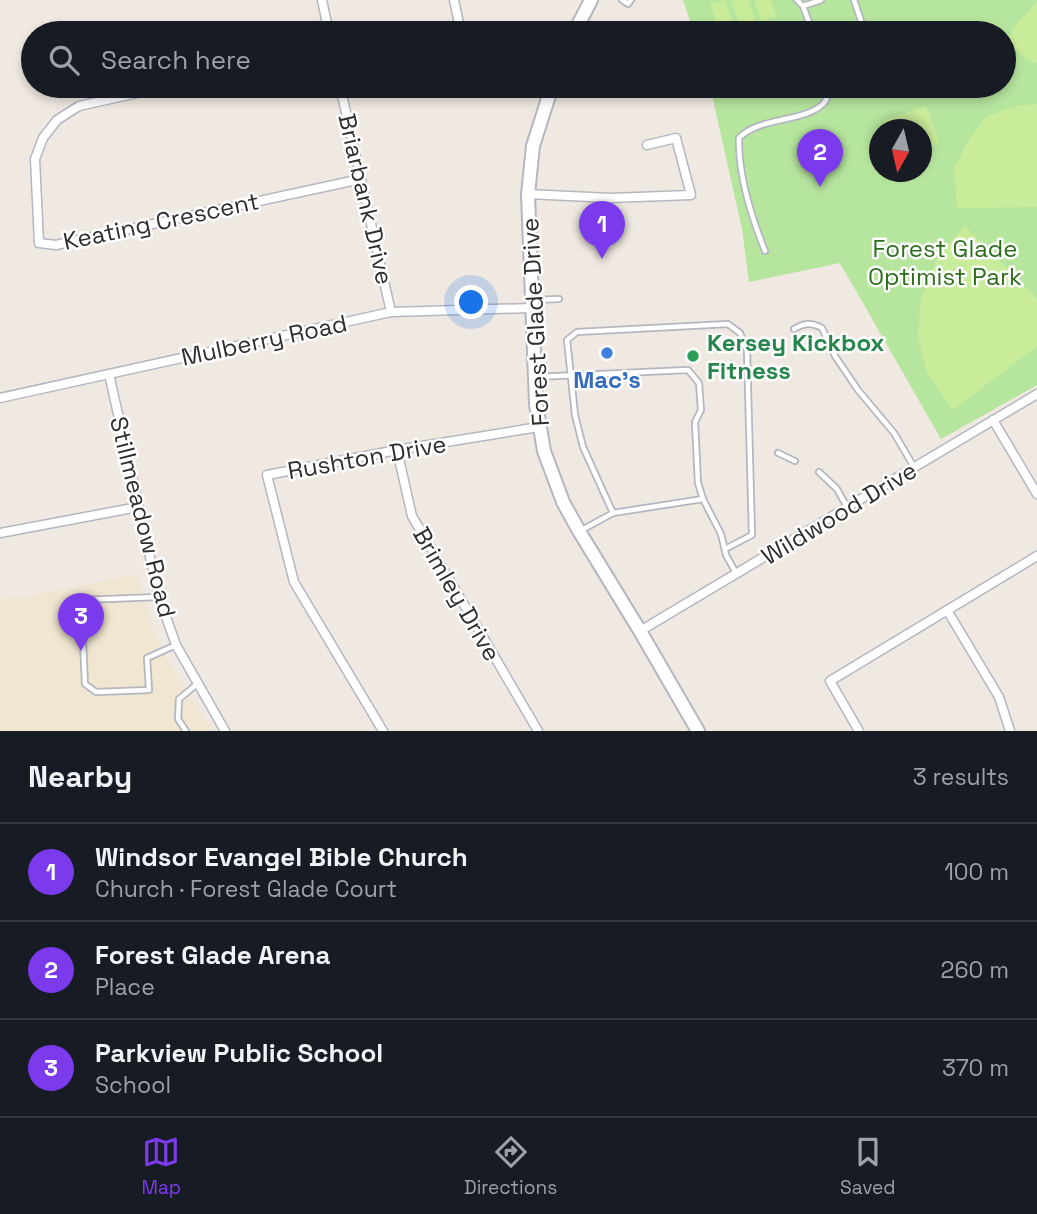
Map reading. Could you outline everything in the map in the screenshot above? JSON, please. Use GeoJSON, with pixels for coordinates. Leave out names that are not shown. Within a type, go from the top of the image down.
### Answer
{"type":"FeatureCollection","features":[{"type":"Feature","properties":{"kind":"street"},"geometry":{"type":"LineString","coordinates":[[322,0],[326,21]]}},
{"type":"Feature","properties":{"kind":"street"},"geometry":{"type":"LineString","coordinates":[[454,0],[458,21]]}},
{"type":"Feature","properties":{"kind":"street"},"geometry":{"type":"LineString","coordinates":[[580,21],[591,0]]}},
{"type":"Feature","properties":{"kind":"street","name":"Keating Crescent"},"geometry":{"type":"LineString","coordinates":[[115,98],[79,106],[57,120],[43,138],[35,159],[39,243],[56,245],[361,179]]}},
{"type":"Feature","properties":{"kind":"street","name":"Briarbank Drive"},"geometry":{"type":"LineString","coordinates":[[343,98],[391,312]]}},
{"type":"Feature","properties":{"kind":"street","name":"Forest Glade Drive"},"geometry":{"type":"LineString","coordinates":[[546,98],[530,159],[528,194],[534,377],[539,428],[551,474],[579,531],[698,731]]}},
{"type":"Feature","properties":{"kind":"street"},"geometry":{"type":"LineString","coordinates":[[528,194],[610,198],[691,195],[676,138],[647,145]]}},
{"type":"Feature","properties":{"kind":"street","name":"Mulberry Road"},"geometry":{"type":"LineString","coordinates":[[0,398],[391,312],[531,304]]}},
{"type":"Feature","properties":{"kind":"street","name":"Stillmeadow Road"},"geometry":{"type":"LineString","coordinates":[[109,374],[159,597],[176,645],[225,731]]}},
{"type":"Feature","properties":{"kind":"street","name":"Wildwood Drive"},"geometry":{"type":"LineString","coordinates":[[640,631],[1037,394]]}},
{"type":"Feature","properties":{"kind":"street"},"geometry":{"type":"LineString","coordinates":[[993,420],[1037,495]]}},
{"type":"Feature","properties":{"kind":"street","name":"Rushton Drive"},"geometry":{"type":"LineString","coordinates":[[383,731],[294,582],[267,475],[397,450],[539,428]]}},
{"type":"Feature","properties":{"kind":"street","name":"Brimley Drive"},"geometry":{"type":"LineString","coordinates":[[397,450],[412,516],[538,731]]}},
{"type":"Feature","properties":{"kind":"street"},"geometry":{"type":"LineString","coordinates":[[0,533],[138,507]]}},
{"type":"Feature","properties":{"kind":"street"},"geometry":{"type":"LineString","coordinates":[[859,731],[830,681],[1037,556]]}},
{"type":"Feature","properties":{"kind":"street"},"geometry":{"type":"LineString","coordinates":[[947,610],[999,697],[1010,731]]}},
{"type":"Feature","properties":{"kind":"lane"},"geometry":{"type":"LineString","coordinates":[[621,0],[628,4],[631,0]]}},
{"type":"Feature","properties":{"kind":"lane"},"geometry":{"type":"LineString","coordinates":[[797,0],[803,6],[809,21]]}},
{"type":"Feature","properties":{"kind":"lane"},"geometry":{"type":"LineString","coordinates":[[803,6],[821,0]]}},
{"type":"Feature","properties":{"kind":"lane"},"geometry":{"type":"LineString","coordinates":[[854,0],[861,21]]}},
{"type":"Feature","properties":{"kind":"lane"},"geometry":{"type":"LineString","coordinates":[[765,251],[751,218],[738,152],[738,138],[748,129],[812,111],[826,98]]}},
{"type":"Feature","properties":{"kind":"lane"},"geometry":{"type":"LineString","coordinates":[[531,304],[559,299]]}},
{"type":"Feature","properties":{"kind":"lane"},"geometry":{"type":"LineString","coordinates":[[794,329],[813,323],[822,328],[835,356],[858,390],[894,433],[914,467]]}},
{"type":"Feature","properties":{"kind":"lane"},"geometry":{"type":"LineString","coordinates":[[613,513],[583,447],[575,415],[567,340],[576,332],[728,324],[740,333],[747,350],[752,535],[725,549]]}},
{"type":"Feature","properties":{"kind":"lane"},"geometry":{"type":"LineString","coordinates":[[534,377],[688,370],[699,383],[701,410],[695,422],[698,483],[736,574]]}},
{"type":"Feature","properties":{"kind":"lane"},"geometry":{"type":"LineString","coordinates":[[778,453],[795,461]]}},
{"type":"Feature","properties":{"kind":"lane"},"geometry":{"type":"LineString","coordinates":[[819,472],[836,489],[847,508]]}},
{"type":"Feature","properties":{"kind":"lane"},"geometry":{"type":"LineString","coordinates":[[579,531],[613,513],[703,499]]}},
{"type":"Feature","properties":{"kind":"lane"},"geometry":{"type":"LineString","coordinates":[[159,597],[81,600],[85,684],[96,692],[149,690],[148,658],[176,645]]}},
{"type":"Feature","properties":{"kind":"lane"},"geometry":{"type":"LineString","coordinates":[[186,731],[178,719],[179,699],[197,684]]}},
{"type":"Feature","properties":{"kind":"shaded area"},"geometry":{"type":"Polygon","coordinates":[[[137,574],[153,631],[164,654],[212,731],[0,731],[0,599],[25,597],[137,574]]]}},
{"type":"Feature","properties":{"kind":"green space","name":"Forest Glade Optimist Park"},"geometry":{"type":"Polygon","coordinates":[[[683,0],[1037,0],[1037,385],[941,439],[840,263],[749,282],[742,229],[713,98],[1016,98],[1016,21],[690,21],[683,0]]]}},
{"type":"Feature","properties":{"kind":"green space"},"geometry":{"type":"Polygon","coordinates":[[[725,0],[732,21],[716,21],[710,4],[725,0]]]}},
{"type":"Feature","properties":{"kind":"green space"},"geometry":{"type":"Polygon","coordinates":[[[731,0],[748,0],[755,21],[738,21],[731,0]]]}},
{"type":"Feature","properties":{"kind":"green space"},"geometry":{"type":"Polygon","coordinates":[[[754,0],[771,0],[777,16],[761,21],[754,0]]]}},
{"type":"Feature","properties":{"kind":"green space"},"geometry":{"type":"Polygon","coordinates":[[[1037,1],[1037,63],[1016,50],[1016,25],[1037,1]]]}},
{"type":"Feature","properties":{"kind":"green space"},"geometry":{"type":"Polygon","coordinates":[[[1037,104],[1037,207],[957,208],[954,168],[970,138],[987,116],[1016,106],[1037,104]]]}},
{"type":"Feature","properties":{"kind":"green space"},"geometry":{"type":"Polygon","coordinates":[[[926,106],[931,119],[889,119],[926,106]]]}},
{"type":"Feature","properties":{"kind":"green space"},"geometry":{"type":"Polygon","coordinates":[[[932,122],[940,144],[932,147],[932,122]]]}},
{"type":"Feature","properties":{"kind":"green space"},"geometry":{"type":"Polygon","coordinates":[[[965,226],[1037,299],[1037,346],[953,410],[927,373],[918,338],[921,300],[938,256],[965,226]]]}},
{"type":"Feature","properties":{"kind":"place","name":"Forest Glade Arena"},"geometry":{"type":"Point","coordinates":[820,187]}},
{"type":"Feature","properties":{"kind":"place","name":"Windsor Evangel Bible Church"},"geometry":{"type":"Point","coordinates":[602,259]}},
{"type":"Feature","properties":{"kind":"place","name":"Mac's"},"geometry":{"type":"Point","coordinates":[607,353]}},
{"type":"Feature","properties":{"kind":"place","name":"Kersey Kickbox Fitness"},"geometry":{"type":"Point","coordinates":[693,356]}},
{"type":"Feature","properties":{"kind":"place","name":"Parkview Public School"},"geometry":{"type":"Point","coordinates":[81,651]}}]}
